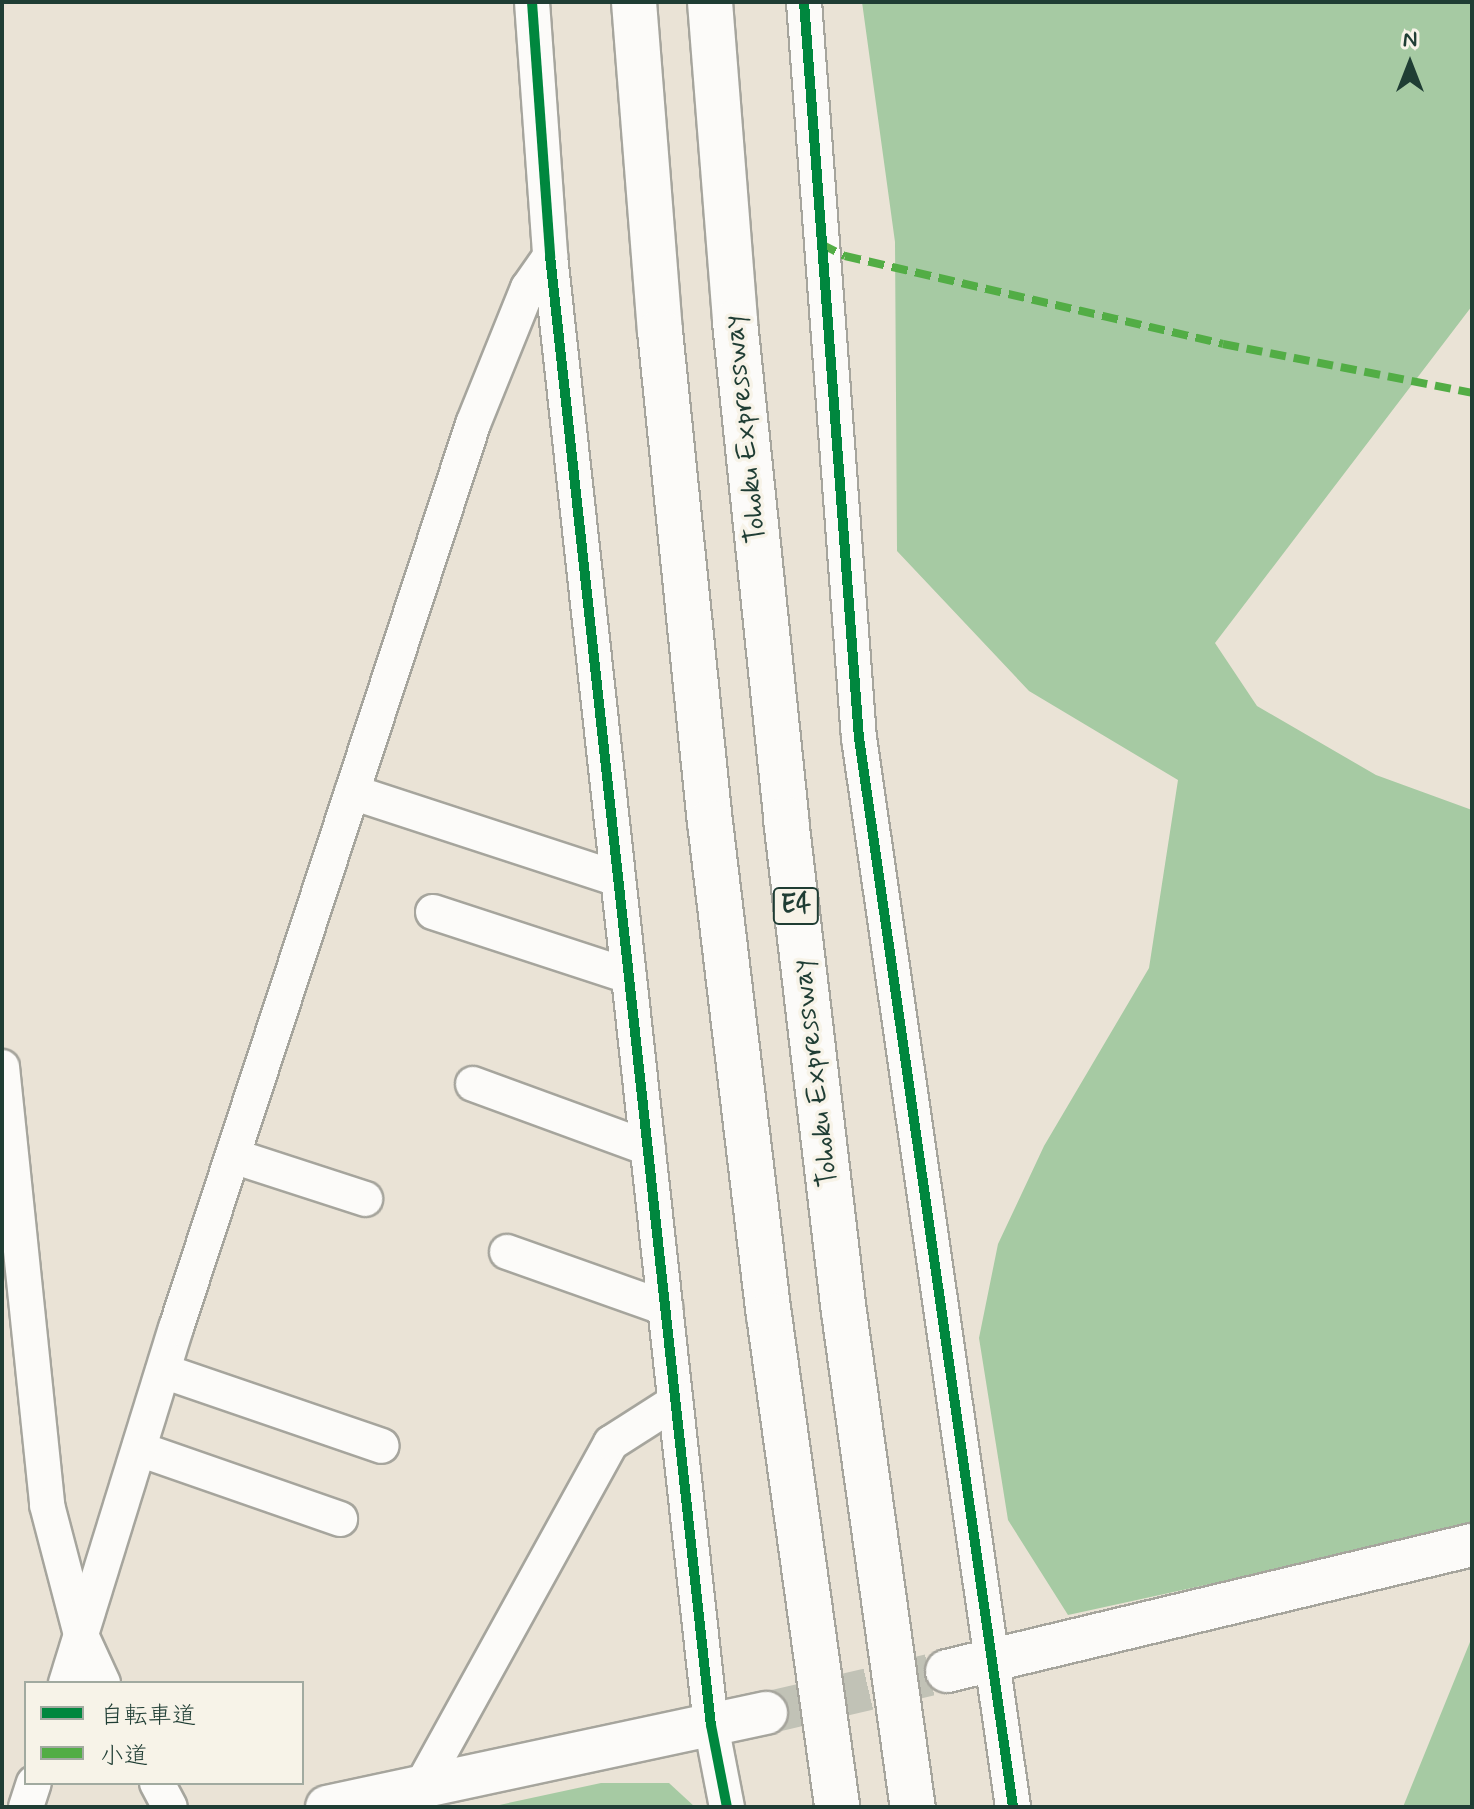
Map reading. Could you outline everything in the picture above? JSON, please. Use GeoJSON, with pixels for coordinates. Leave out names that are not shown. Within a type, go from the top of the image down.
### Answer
{"type":"FeatureCollection","features":[{"type":"Feature","properties":{"kind":"highway"},"geometry":{"type":"LineString","coordinates":[[634,2],[660,331],[710,822],[769,1315],[837,1807]]}},
{"type":"Feature","properties":{"kind":"highway","name":"Tohoku Expressway"},"geometry":{"type":"LineString","coordinates":[[710,2],[735,322],[786,819],[844,1312],[913,1807]]}},
{"type":"Feature","properties":{"kind":"street"},"geometry":{"type":"LineString","coordinates":[[532,2],[550,256],[711,1725],[727,1807]]}},
{"type":"Feature","properties":{"kind":"street"},"geometry":{"type":"LineString","coordinates":[[804,2],[859,738],[1013,1807]]}},
{"type":"Feature","properties":{"kind":"street"},"geometry":{"type":"LineString","coordinates":[[67,1681],[163,1371],[473,424],[528,288],[550,256]]}},
{"type":"Feature","properties":{"kind":"street"},"geometry":{"type":"LineString","coordinates":[[352,792],[618,879]]}},
{"type":"Feature","properties":{"kind":"street"},"geometry":{"type":"LineString","coordinates":[[433,912],[629,976]]}},
{"type":"Feature","properties":{"kind":"street"},"geometry":{"type":"LineString","coordinates":[[2,1067],[47,1505],[81,1635],[102,1681]]}},
{"type":"Feature","properties":{"kind":"street"},"geometry":{"type":"LineString","coordinates":[[473,1084],[648,1148]]}},
{"type":"Feature","properties":{"kind":"street"},"geometry":{"type":"LineString","coordinates":[[233,1156],[365,1199]]}},
{"type":"Feature","properties":{"kind":"street"},"geometry":{"type":"LineString","coordinates":[[507,1252],[665,1308]]}},
{"type":"Feature","properties":{"kind":"street"},"geometry":{"type":"LineString","coordinates":[[163,1371],[382,1446]]}},
{"type":"Feature","properties":{"kind":"street"},"geometry":{"type":"LineString","coordinates":[[420,1797],[611,1443],[675,1402]]}},
{"type":"Feature","properties":{"kind":"street"},"geometry":{"type":"LineString","coordinates":[[139,1449],[340,1519]]}},
{"type":"Feature","properties":{"kind":"street"},"geometry":{"type":"LineString","coordinates":[[947,1671],[1472,1545]]}},
{"type":"Feature","properties":{"kind":"street"},"geometry":{"type":"LineString","coordinates":[[327,1807],[420,1797],[766,1713]]}},
{"type":"Feature","properties":{"kind":"street"},"geometry":{"type":"LineString","coordinates":[[26,1807],[33,1785]]}},
{"type":"Feature","properties":{"kind":"street"},"geometry":{"type":"LineString","coordinates":[[158,1785],[170,1807]]}},
{"type":"Feature","properties":{"kind":"green space"},"geometry":{"type":"Polygon","coordinates":[[[862,2],[1472,2],[1472,306],[1215,643],[1257,706],[1376,775],[1472,810],[1472,1527],[1068,1615],[1008,1520],[979,1338],[998,1244],[1044,1146],[1149,968],[1178,780],[1029,691],[897,551],[895,242],[862,2]]]}},
{"type":"Feature","properties":{"kind":"green space"},"geometry":{"type":"Polygon","coordinates":[[[1472,1637],[1472,1807],[1403,1807],[1472,1637]]]}},
{"type":"Feature","properties":{"kind":"green space"},"geometry":{"type":"Polygon","coordinates":[[[601,1783],[669,1783],[695,1807],[490,1807],[601,1783]]]}},
{"type":"Feature","properties":{"kind":"tunnel"},"geometry":{"type":"LineString","coordinates":[[766,1713],[947,1671]]}},
{"type":"Feature","properties":{"kind":"marked path"},"geometry":{"type":"LineString","coordinates":[[821,244],[845,256],[1223,344],[1472,393]]}},
{"type":"Feature","properties":{"kind":"cycle path"},"geometry":{"type":"LineString","coordinates":[[532,2],[550,256],[711,1725],[727,1807]]}},
{"type":"Feature","properties":{"kind":"cycle path"},"geometry":{"type":"LineString","coordinates":[[804,2],[859,738],[1013,1807]]}}]}
